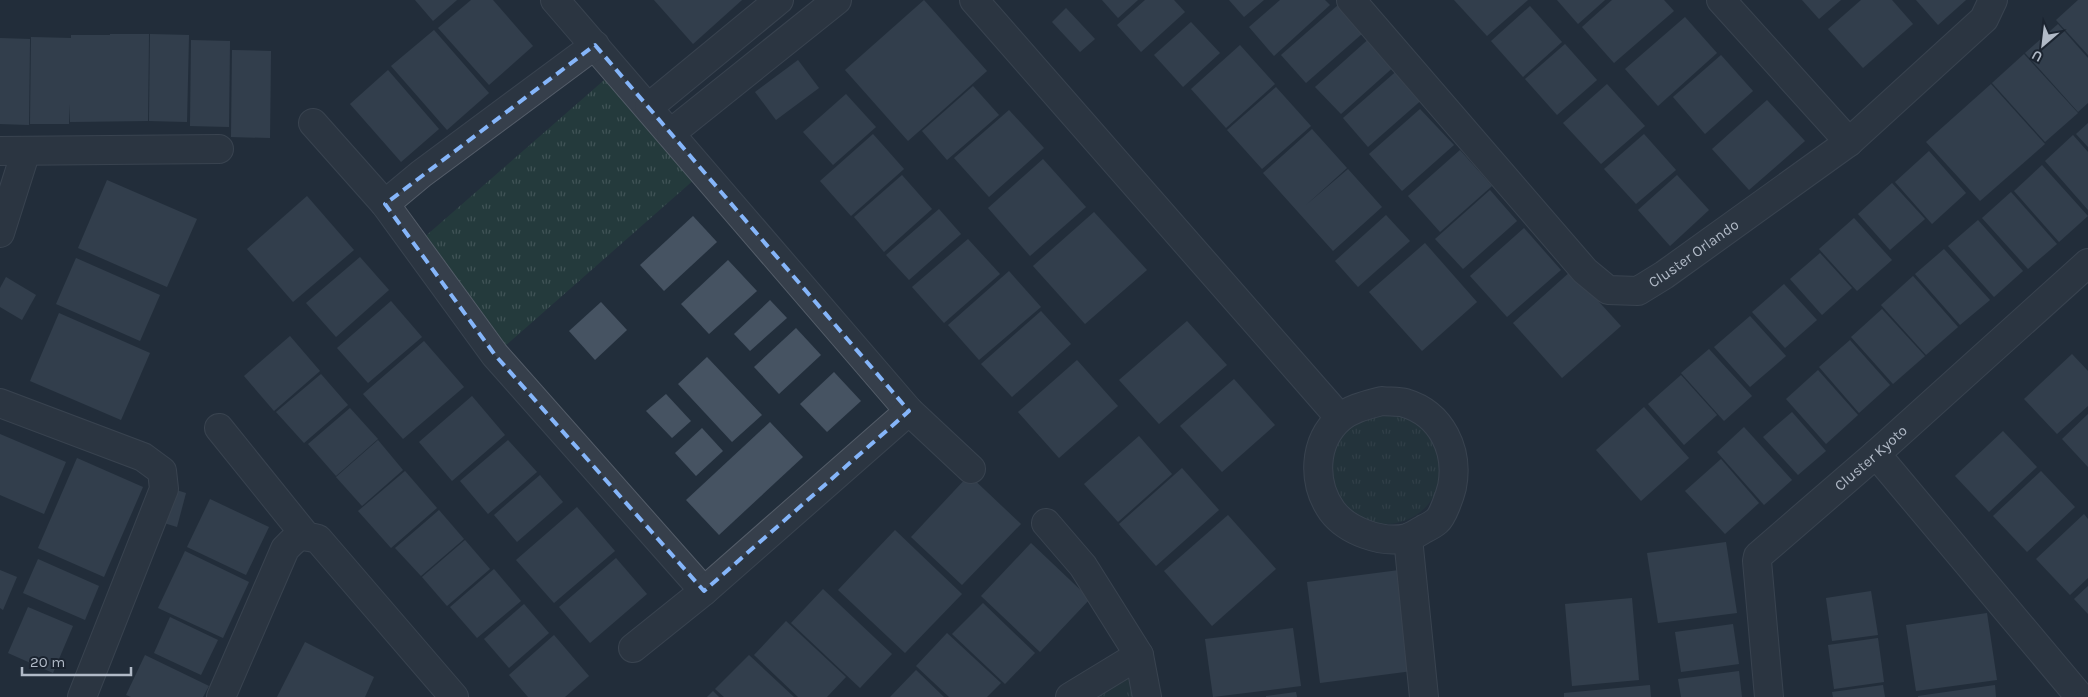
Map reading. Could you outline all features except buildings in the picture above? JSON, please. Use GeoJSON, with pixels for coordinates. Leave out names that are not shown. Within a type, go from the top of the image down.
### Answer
{"type":"FeatureCollection","features":[{"type":"Feature","properties":{"kind":"street"},"geometry":{"type":"LineString","coordinates":[[555,0],[650,107],[909,411],[971,470]]}},
{"type":"Feature","properties":{"kind":"street"},"geometry":{"type":"LineString","coordinates":[[650,107],[779,0]]}},
{"type":"Feature","properties":{"kind":"street"},"geometry":{"type":"LineString","coordinates":[[671,133],[837,0]]}},
{"type":"Feature","properties":{"kind":"street"},"geometry":{"type":"LineString","coordinates":[[974,0],[1340,418]]}},
{"type":"Feature","properties":{"kind":"street","name":"Cluster Orlando"},"geometry":{"type":"LineString","coordinates":[[1351,0],[1585,271],[1608,290],[1638,291],[1664,275],[1849,142],[1984,19],[1993,0]]}},
{"type":"Feature","properties":{"kind":"street"},"geometry":{"type":"LineString","coordinates":[[1721,0],[1849,142]]}},
{"type":"Feature","properties":{"kind":"street"},"geometry":{"type":"LineString","coordinates":[[385,204],[421,174],[595,45]]}},
{"type":"Feature","properties":{"kind":"street"},"geometry":{"type":"LineString","coordinates":[[313,123],[385,204],[495,355],[704,592]]}},
{"type":"Feature","properties":{"kind":"street"},"geometry":{"type":"LineString","coordinates":[[0,233],[13,151],[219,149]]}},
{"type":"Feature","properties":{"kind":"street","name":"Cluster Kyoto"},"geometry":{"type":"LineString","coordinates":[[1769,697],[1757,558],[2084,273]]}},
{"type":"Feature","properties":{"kind":"street"},"geometry":{"type":"LineString","coordinates":[[1382,401],[1404,404],[1425,413],[1442,429],[1452,450],[1455,472],[1450,494],[1438,521],[1408,538],[1378,538],[1356,531],[1338,518],[1325,500],[1318,479],[1319,456],[1327,436],[1340,418],[1360,406],[1382,401]]}},
{"type":"Feature","properties":{"kind":"street"},"geometry":{"type":"LineString","coordinates":[[0,403],[143,457],[162,471],[164,489],[82,697]]}},
{"type":"Feature","properties":{"kind":"street"},"geometry":{"type":"LineString","coordinates":[[633,648],[704,592],[909,411]]}},
{"type":"Feature","properties":{"kind":"street"},"geometry":{"type":"LineString","coordinates":[[219,428],[306,536]]}},
{"type":"Feature","properties":{"kind":"street"},"geometry":{"type":"LineString","coordinates":[[1876,454],[2080,697]]}},
{"type":"Feature","properties":{"kind":"street"},"geometry":{"type":"LineString","coordinates":[[1046,524],[1082,566],[1139,655],[1147,697]]}},
{"type":"Feature","properties":{"kind":"street"},"geometry":{"type":"LineString","coordinates":[[221,697],[285,549],[296,538],[306,536],[318,539],[454,697]]}},
{"type":"Feature","properties":{"kind":"street"},"geometry":{"type":"LineString","coordinates":[[1408,538],[1424,697]]}},
{"type":"Feature","properties":{"kind":"street"},"geometry":{"type":"LineString","coordinates":[[1070,697],[1139,655]]}},
{"type":"Feature","properties":{"kind":"street"},"geometry":{"type":"LineString","coordinates":[[2050,662],[2052,697]]}},
{"type":"Feature","properties":{"kind":"highlighted area"},"geometry":{"type":"Polygon","coordinates":[[[595,45],[909,411],[704,591],[495,355],[385,204],[595,45]]]}},
{"type":"Feature","properties":{"kind":"green space"},"geometry":{"type":"Polygon","coordinates":[[[611,74],[704,171],[495,355],[405,254],[611,74]]]}},
{"type":"Feature","properties":{"kind":"green space"},"geometry":{"type":"Polygon","coordinates":[[[1386,414],[1407,418],[1425,430],[1437,448],[1441,469],[1437,490],[1425,508],[1407,520],[1386,524],[1365,520],[1347,508],[1335,490],[1331,469],[1335,448],[1347,430],[1365,418],[1386,414]]]}},
{"type":"Feature","properties":{"kind":"green space"},"geometry":{"type":"Polygon","coordinates":[[[1139,655],[1147,697],[1094,697],[1139,655]]]}}]}
